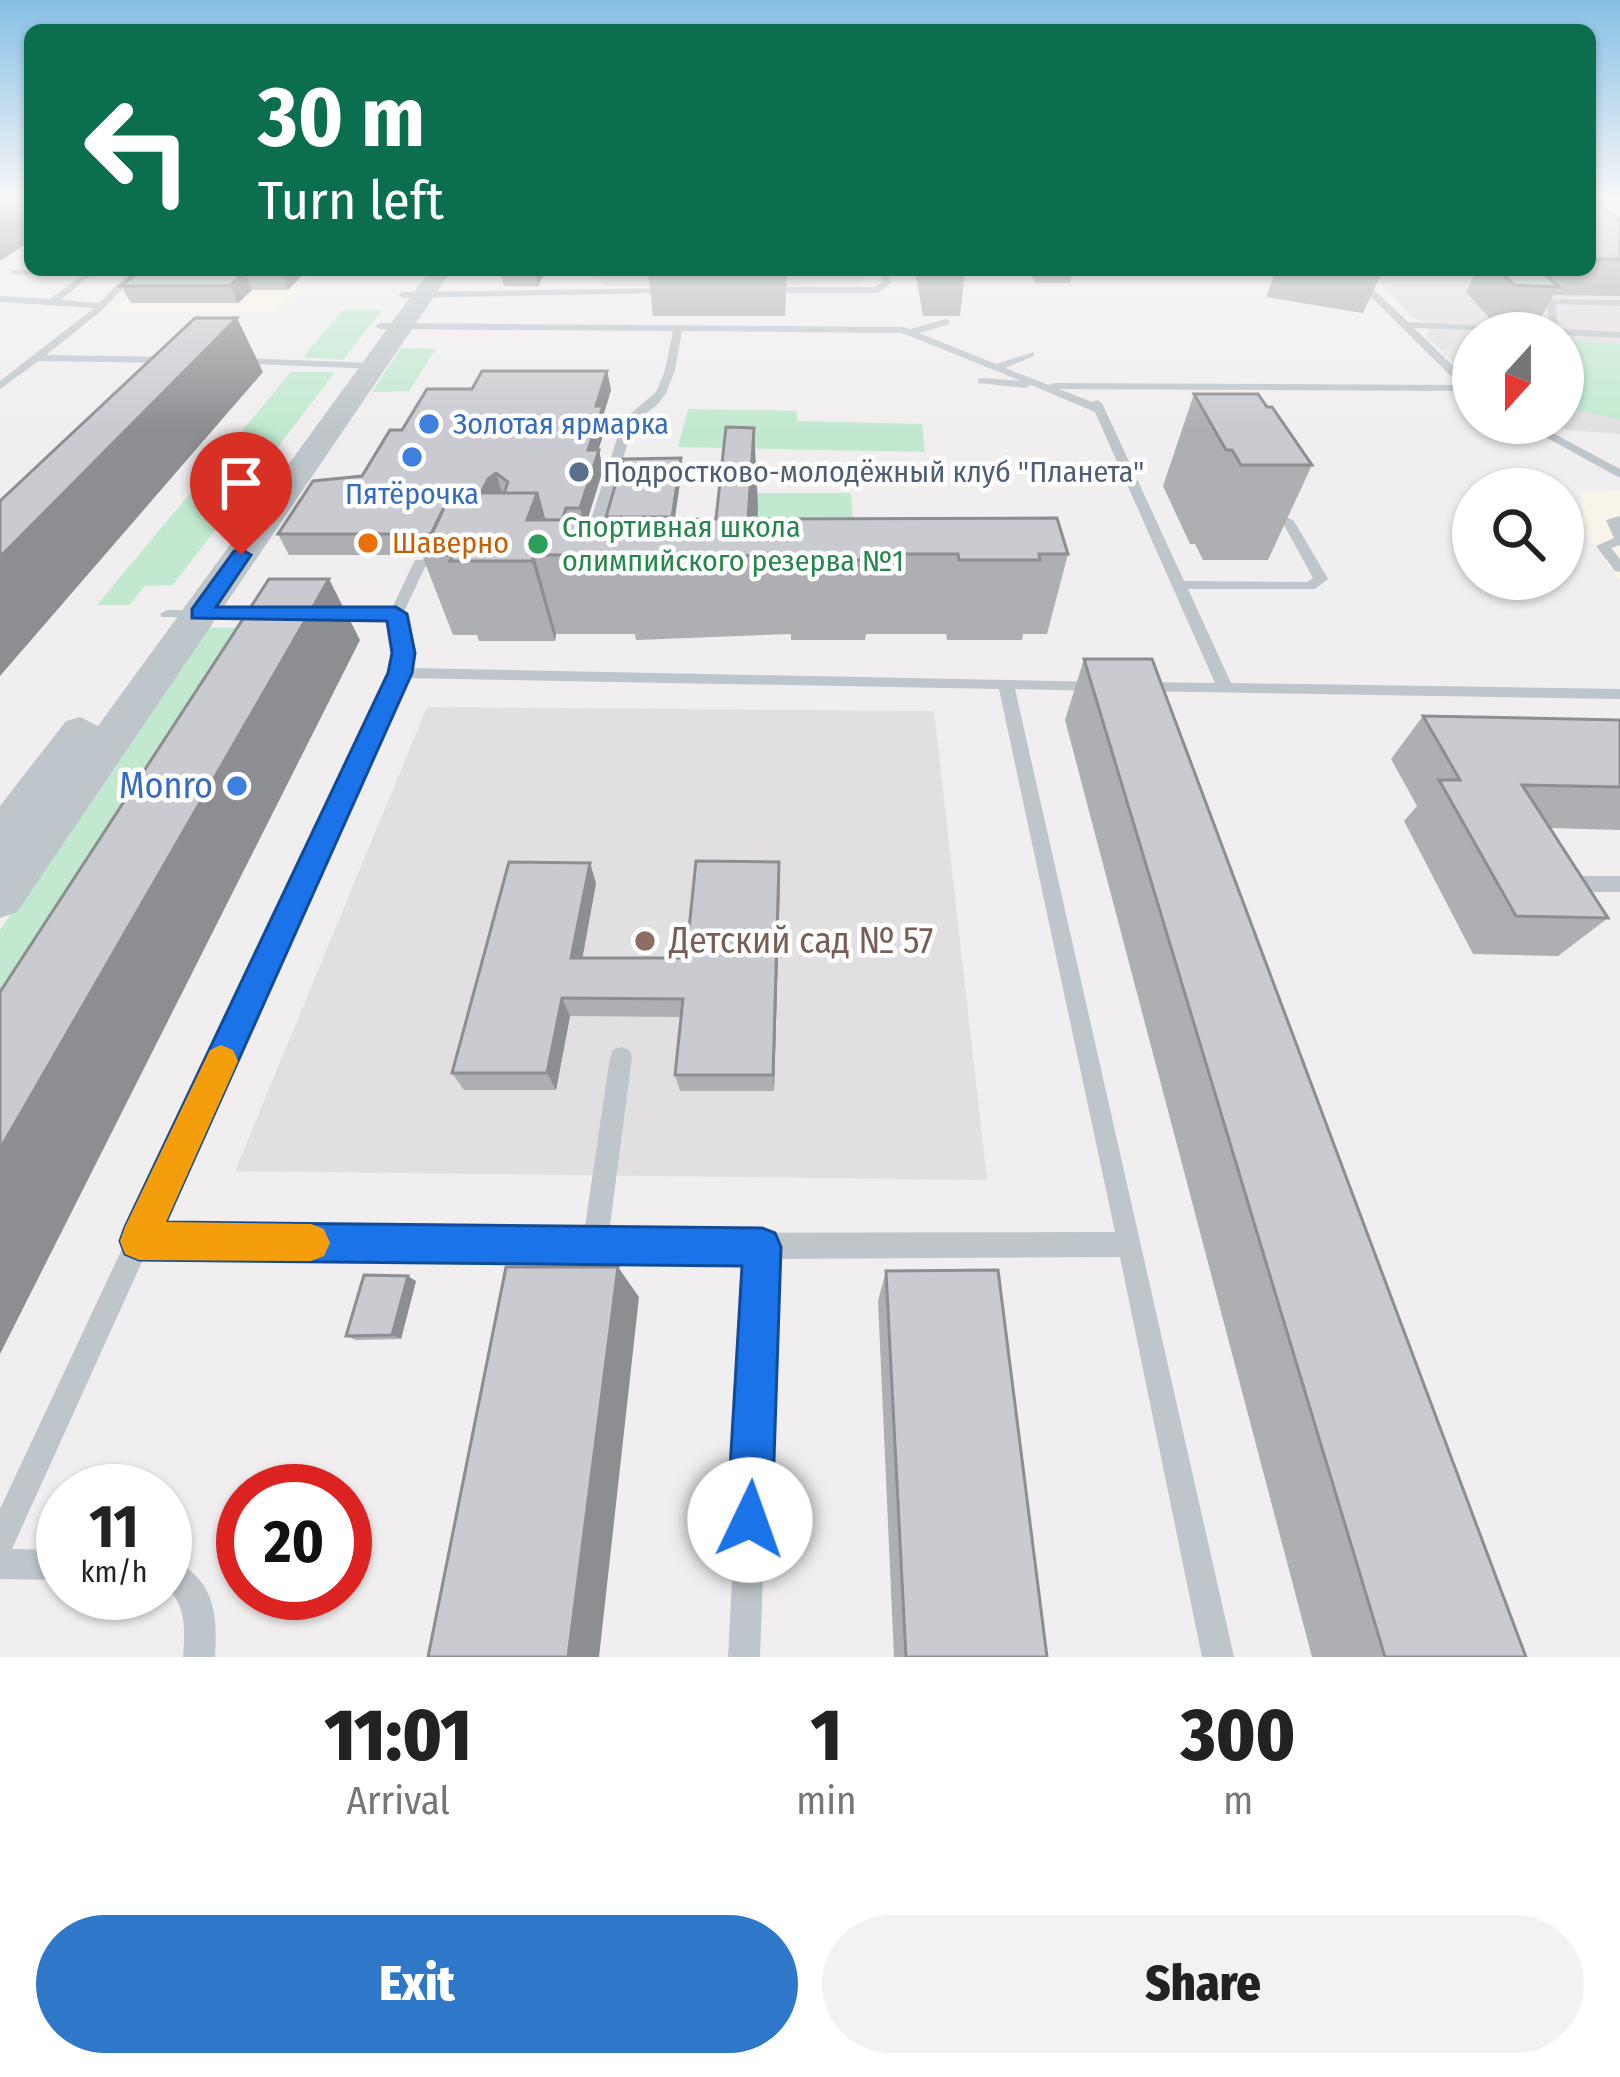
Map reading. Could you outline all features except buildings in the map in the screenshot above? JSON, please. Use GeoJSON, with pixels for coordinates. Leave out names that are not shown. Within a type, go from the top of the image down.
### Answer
{"type":"FeatureCollection","features":[{"type":"Feature","properties":{"kind":"street"},"geometry":{"type":"LineString","coordinates":[[0,898],[184,614],[412,297]]}},
{"type":"Feature","properties":{"kind":"street"},"geometry":{"type":"LineString","coordinates":[[0,840],[184,614]]}},
{"type":"Feature","properties":{"kind":"lane"},"geometry":{"type":"LineString","coordinates":[[51,303],[86,276]]}},
{"type":"Feature","properties":{"kind":"lane"},"geometry":{"type":"LineString","coordinates":[[0,386],[40,358],[133,276]]}},
{"type":"Feature","properties":{"kind":"lane"},"geometry":{"type":"LineString","coordinates":[[761,290],[878,290],[887,283],[886,276]]}},
{"type":"Feature","properties":{"kind":"lane"},"geometry":{"type":"LineString","coordinates":[[1354,276],[1452,372]]}},
{"type":"Feature","properties":{"kind":"lane"},"geometry":{"type":"LineString","coordinates":[[565,292],[569,283],[582,281]]}},
{"type":"Feature","properties":{"kind":"lane"},"geometry":{"type":"LineString","coordinates":[[128,283],[144,282]]}},
{"type":"Feature","properties":{"kind":"lane"},"geometry":{"type":"LineString","coordinates":[[412,297],[692,290]]}},
{"type":"Feature","properties":{"kind":"lane"},"geometry":{"type":"LineString","coordinates":[[412,297],[678,328],[912,332],[1101,410]]}},
{"type":"Feature","properties":{"kind":"lane"},"geometry":{"type":"LineString","coordinates":[[0,299],[98,305]]}},
{"type":"Feature","properties":{"kind":"lane"},"geometry":{"type":"LineString","coordinates":[[1552,312],[1550,301],[1620,304]]}},
{"type":"Feature","properties":{"kind":"lane"},"geometry":{"type":"LineString","coordinates":[[912,332],[946,322]]}},
{"type":"Feature","properties":{"kind":"lane"},"geometry":{"type":"LineString","coordinates":[[1403,325],[1452,327]]}},
{"type":"Feature","properties":{"kind":"lane"},"geometry":{"type":"LineString","coordinates":[[580,554],[594,536],[629,420],[654,407],[664,391],[678,328]]}},
{"type":"Feature","properties":{"kind":"lane"},"geometry":{"type":"LineString","coordinates":[[1584,333],[1620,334]]}},
{"type":"Feature","properties":{"kind":"lane"},"geometry":{"type":"LineString","coordinates":[[998,367],[1030,354]]}},
{"type":"Feature","properties":{"kind":"lane"},"geometry":{"type":"LineString","coordinates":[[40,358],[193,361]]}},
{"type":"Feature","properties":{"kind":"lane"},"geometry":{"type":"LineString","coordinates":[[222,361],[362,366]]}},
{"type":"Feature","properties":{"kind":"lane"},"geometry":{"type":"LineString","coordinates":[[982,381],[1045,386],[1452,391]]}},
{"type":"Feature","properties":{"kind":"lane"},"geometry":{"type":"LineString","coordinates":[[1087,386],[1226,688]]}},
{"type":"Feature","properties":{"kind":"lane"},"geometry":{"type":"LineString","coordinates":[[1564,444],[1620,475]]}},
{"type":"Feature","properties":{"kind":"lane"},"geometry":{"type":"LineString","coordinates":[[1180,585],[1310,586],[1321,579],[1288,521],[1255,520]]}},
{"type":"Feature","properties":{"kind":"lane"},"geometry":{"type":"LineString","coordinates":[[1620,520],[1612,520],[1620,539],[1603,546],[1620,568]]}},
{"type":"Feature","properties":{"kind":"lane"},"geometry":{"type":"LineString","coordinates":[[0,1542],[400,673],[404,653],[396,614],[420,563],[458,563]]}},
{"type":"Feature","properties":{"kind":"lane"},"geometry":{"type":"LineString","coordinates":[[184,614],[396,614]]}},
{"type":"Feature","properties":{"kind":"lane"},"geometry":{"type":"LineString","coordinates":[[400,673],[958,693],[1006,685],[1620,694]]}},
{"type":"Feature","properties":{"kind":"lane"},"geometry":{"type":"LineString","coordinates":[[1006,685],[1218,1657]]}},
{"type":"Feature","properties":{"kind":"lane"},"geometry":{"type":"LineString","coordinates":[[1565,884],[1620,884]]}},
{"type":"Feature","properties":{"kind":"lane"},"geometry":{"type":"LineString","coordinates":[[595,1245],[621,1057]]}},
{"type":"Feature","properties":{"kind":"lane"},"geometry":{"type":"LineString","coordinates":[[139,1241],[762,1247],[1130,1244]]}},
{"type":"Feature","properties":{"kind":"lane"},"geometry":{"type":"LineString","coordinates":[[744,1657],[762,1247]]}},
{"type":"Feature","properties":{"kind":"lane"},"geometry":{"type":"LineString","coordinates":[[0,1564],[36,1565]]}},
{"type":"Feature","properties":{"kind":"lane"},"geometry":{"type":"LineString","coordinates":[[192,1593],[202,1626],[199,1657]]}},
{"type":"Feature","properties":{"kind":"shaded area"},"geometry":{"type":"Polygon","coordinates":[[[1620,274],[1620,434],[1584,431],[1584,312],[1452,312],[1452,361],[1426,336],[1425,323],[1412,318],[1374,276],[1620,274]]]}},
{"type":"Feature","properties":{"kind":"shaded area"},"geometry":{"type":"Polygon","coordinates":[[[156,276],[310,276],[276,312],[111,312],[156,276]]]}},
{"type":"Feature","properties":{"kind":"shaded area"},"geometry":{"type":"Polygon","coordinates":[[[596,276],[864,276],[864,280],[851,285],[605,286],[596,276]]]}},
{"type":"Feature","properties":{"kind":"shaded area"},"geometry":{"type":"Polygon","coordinates":[[[1620,491],[1620,580],[1585,533],[1584,492],[1620,491]]]}},
{"type":"Feature","properties":{"kind":"shaded area","name":"Детский сад № 57"},"geometry":{"type":"Polygon","coordinates":[[[427,707],[934,711],[987,1180],[235,1171],[427,707]]]}},
{"type":"Feature","properties":{"kind":"green space"},"geometry":{"type":"Polygon","coordinates":[[[343,310],[382,310],[343,360],[303,357],[343,310]]]}},
{"type":"Feature","properties":{"kind":"green space"},"geometry":{"type":"Polygon","coordinates":[[[1584,342],[1620,344],[1620,420],[1584,411],[1584,342]]]}},
{"type":"Feature","properties":{"kind":"green space"},"geometry":{"type":"Polygon","coordinates":[[[401,348],[436,349],[409,391],[372,392],[401,348]]]}},
{"type":"Feature","properties":{"kind":"green space"},"geometry":{"type":"Polygon","coordinates":[[[291,372],[335,372],[173,585],[145,586],[129,605],[97,605],[291,372]]]}},
{"type":"Feature","properties":{"kind":"green space"},"geometry":{"type":"Polygon","coordinates":[[[688,409],[797,411],[797,421],[922,424],[925,452],[678,447],[688,409]]]}},
{"type":"Feature","properties":{"kind":"green space"},"geometry":{"type":"Polygon","coordinates":[[[733,493],[851,493],[855,544],[728,545],[733,493]]]}},
{"type":"Feature","properties":{"kind":"green space"},"geometry":{"type":"Polygon","coordinates":[[[267,627],[0,1055],[0,930],[207,628],[267,627]]]}},
{"type":"Feature","properties":{"kind":"slow traffic"},"geometry":{"type":"LineString","coordinates":[[221,1061],[139,1241],[311,1243]]}},
{"type":"Feature","properties":{"kind":"place","name":"Золотая ярмарка"},"geometry":{"type":"Point","coordinates":[429,424]}},
{"type":"Feature","properties":{"kind":"place","name":"Пятёрочка"},"geometry":{"type":"Point","coordinates":[412,457]}},
{"type":"Feature","properties":{"kind":"place","name":"Подростково-молодёжный клуб \"Планета\""},"geometry":{"type":"Point","coordinates":[579,472]}},
{"type":"Feature","properties":{"kind":"place","name":"Шаверно"},"geometry":{"type":"Point","coordinates":[368,543]}},
{"type":"Feature","properties":{"kind":"place","name":"Спортивная школа олимпийского резерва №1"},"geometry":{"type":"Point","coordinates":[538,544]}},
{"type":"Feature","properties":{"kind":"place","name":"Monro"},"geometry":{"type":"Point","coordinates":[237,786]}},
{"type":"Feature","properties":{"kind":"place","name":"Детский сад № 57"},"geometry":{"type":"Point","coordinates":[645,941]}},
{"type":"Feature","properties":{"kind":"route"},"geometry":{"type":"LineString","coordinates":[[241,555],[200,614],[396,614],[404,653],[400,673],[139,1241],[762,1247],[750,1520]]}}]}
